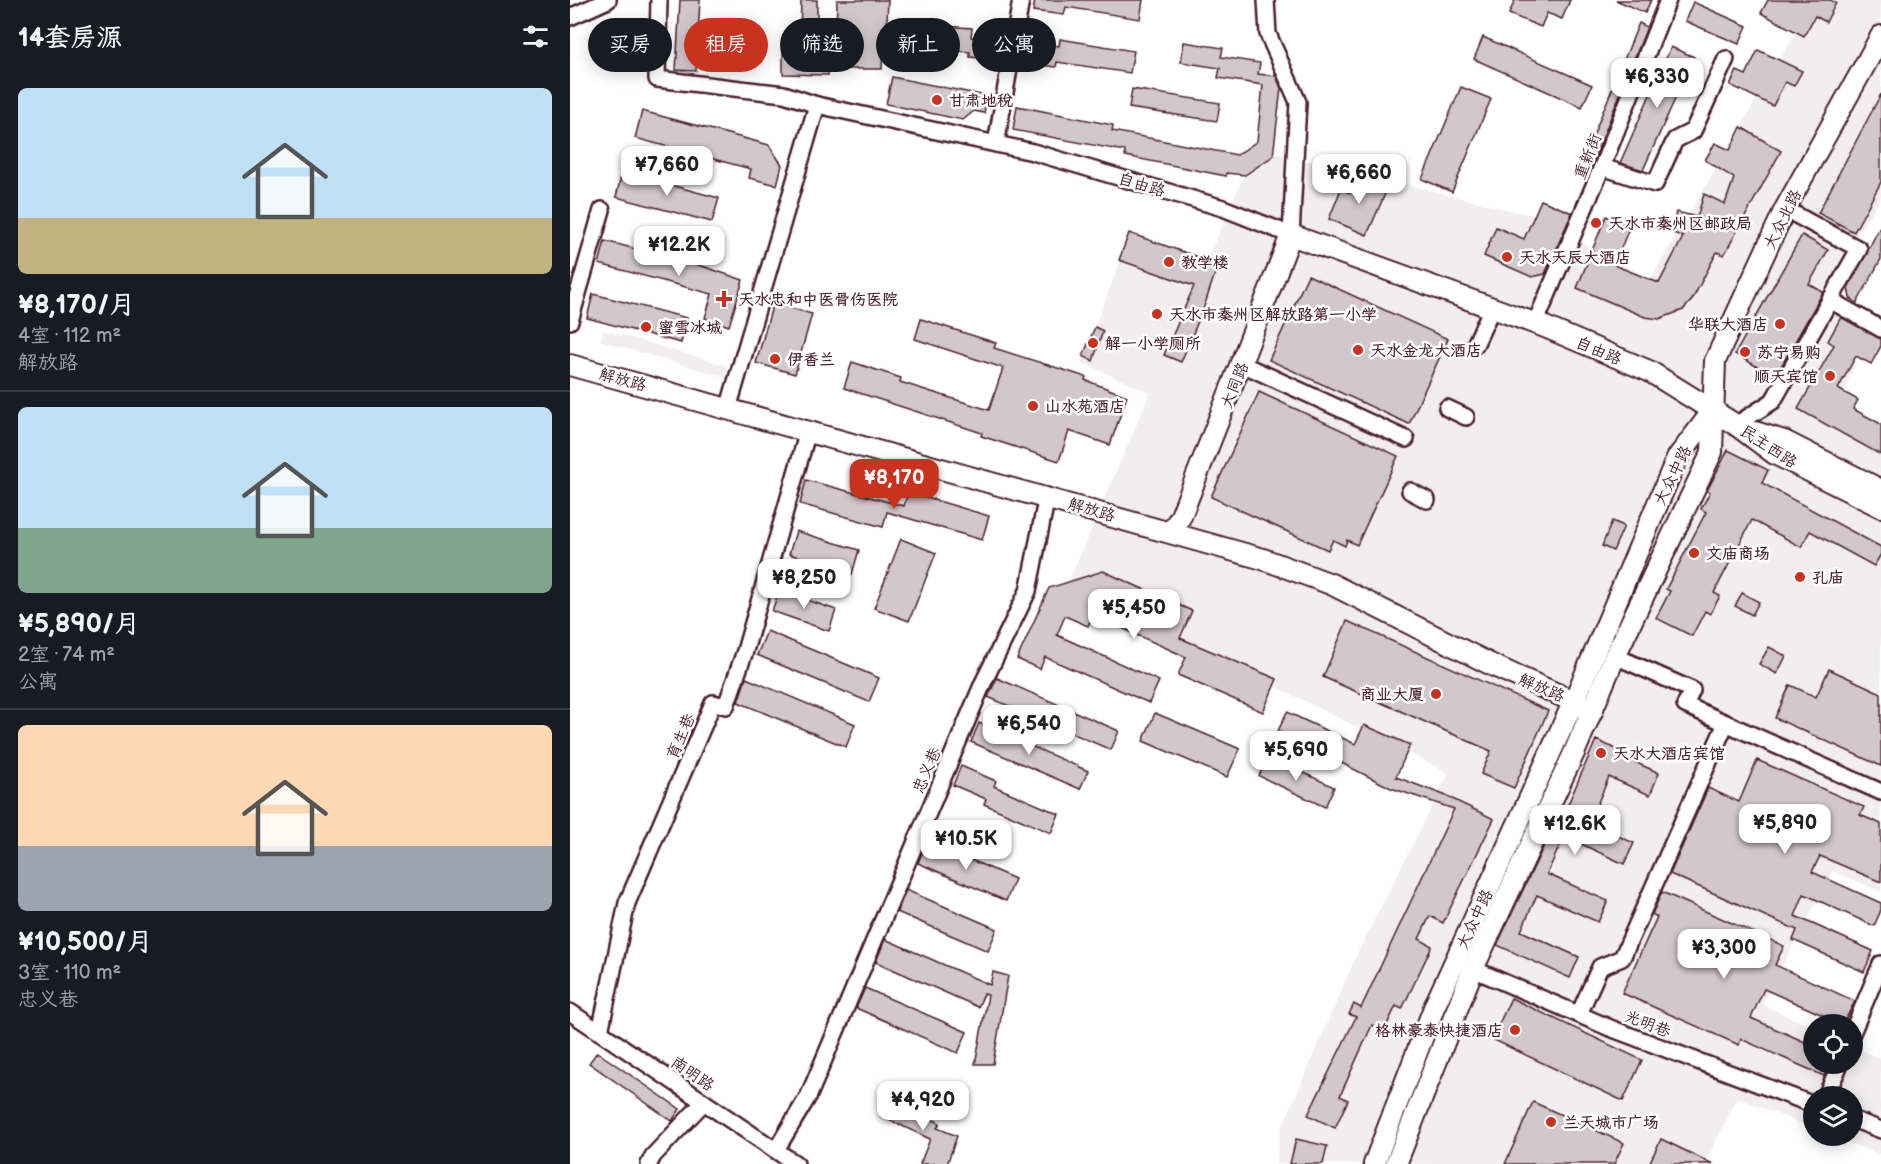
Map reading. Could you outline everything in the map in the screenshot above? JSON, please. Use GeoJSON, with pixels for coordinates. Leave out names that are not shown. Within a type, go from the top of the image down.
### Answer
{"type":"FeatureCollection","features":[{"type":"Feature","properties":{"kind":"main road","name":"大众北路"},"geometry":{"type":"LineString","coordinates":[[1712,412],[1715,361],[1785,209],[1881,36]]}},
{"type":"Feature","properties":{"kind":"main road","name":"自由路"},"geometry":{"type":"LineString","coordinates":[[1291,235],[1535,324],[1649,371],[1736,425]]}},
{"type":"Feature","properties":{"kind":"main road","name":"大同路"},"geometry":{"type":"LineString","coordinates":[[1171,532],[1181,516],[1291,235]]}},
{"type":"Feature","properties":{"kind":"main road","name":"解放路"},"geometry":{"type":"LineString","coordinates":[[570,365],[1047,496],[1263,559],[1331,584],[1494,666],[1593,710]]}},
{"type":"Feature","properties":{"kind":"main road","name":"大众中路"},"geometry":{"type":"LineString","coordinates":[[1396,1164],[1473,969],[1593,710],[1615,656],[1712,452],[1712,412]]}},
{"type":"Feature","properties":{"kind":"main road","name":"大众中路"},"geometry":{"type":"LineString","coordinates":[[1374,1164],[1435,1005],[1574,701],[1677,458],[1712,412]]}},
{"type":"Feature","properties":{"kind":"main road","name":"民主西路"},"geometry":{"type":"LineString","coordinates":[[1736,425],[1784,441],[1881,490]]}},
{"type":"Feature","properties":{"kind":"main road","name":"民主西路"},"geometry":{"type":"LineString","coordinates":[[1736,425],[1775,454],[1881,507]]}},
{"type":"Feature","properties":{"kind":"street"},"geometry":{"type":"LineString","coordinates":[[570,17],[608,0]]}},
{"type":"Feature","properties":{"kind":"street","name":"自由路"},"geometry":{"type":"LineString","coordinates":[[659,0],[657,79],[784,94],[817,105],[1033,152],[1223,208],[1291,235]]}},
{"type":"Feature","properties":{"kind":"street"},"geometry":{"type":"LineString","coordinates":[[996,144],[1021,0]]}},
{"type":"Feature","properties":{"kind":"street"},"geometry":{"type":"LineString","coordinates":[[1266,0],[1268,34],[1298,102],[1291,235]]}},
{"type":"Feature","properties":{"kind":"street","name":"重新街"},"geometry":{"type":"LineString","coordinates":[[1535,324],[1602,167],[1668,0]]}},
{"type":"Feature","properties":{"kind":"street"},"geometry":{"type":"LineString","coordinates":[[1602,167],[1655,184],[1675,140],[1693,131],[1726,59]]}},
{"type":"Feature","properties":{"kind":"street"},"geometry":{"type":"LineString","coordinates":[[728,409],[817,105]]}},
{"type":"Feature","properties":{"kind":"street"},"geometry":{"type":"LineString","coordinates":[[1736,425],[1773,401],[1859,249],[1785,209]]}},
{"type":"Feature","properties":{"kind":"street"},"geometry":{"type":"LineString","coordinates":[[570,321],[602,210]]}},
{"type":"Feature","properties":{"kind":"street"},"geometry":{"type":"LineString","coordinates":[[1830,300],[1881,329]]}},
{"type":"Feature","properties":{"kind":"street"},"geometry":{"type":"LineString","coordinates":[[1475,345],[1492,308]]}},
{"type":"Feature","properties":{"kind":"street"},"geometry":{"type":"LineString","coordinates":[[1242,364],[1406,439]]}},
{"type":"Feature","properties":{"kind":"street"},"geometry":{"type":"LineString","coordinates":[[1447,408],[1466,417]]}},
{"type":"Feature","properties":{"kind":"street","name":"育生巷"},"geometry":{"type":"LineString","coordinates":[[600,1032],[627,903],[713,703],[726,705],[745,651],[808,431]]}},
{"type":"Feature","properties":{"kind":"street"},"geometry":{"type":"LineString","coordinates":[[1410,490],[1427,500]]}},
{"type":"Feature","properties":{"kind":"street","name":"忠义巷"},"geometry":{"type":"LineString","coordinates":[[776,1150],[809,1095],[983,684],[1028,591],[1047,496]]}},
{"type":"Feature","properties":{"kind":"street"},"geometry":{"type":"LineString","coordinates":[[1615,656],[1692,690],[1685,705],[1881,792]]}},
{"type":"Feature","properties":{"kind":"street"},"geometry":{"type":"LineString","coordinates":[[1579,1014],[1600,967],[1622,958],[1726,723]]}},
{"type":"Feature","properties":{"kind":"street"},"geometry":{"type":"LineString","coordinates":[[1860,1014],[1881,964]]}},
{"type":"Feature","properties":{"kind":"street","name":"光明巷"},"geometry":{"type":"LineString","coordinates":[[1473,969],[1579,1014],[1803,1101]]}},
{"type":"Feature","properties":{"kind":"street","name":"南明路"},"geometry":{"type":"LineString","coordinates":[[570,1012],[796,1164]]}},
{"type":"Feature","properties":{"kind":"street"},"geometry":{"type":"LineString","coordinates":[[649,1164],[653,1156],[704,1102]]}},
{"type":"Feature","properties":{"kind":"street"},"geometry":{"type":"LineString","coordinates":[[1863,1123],[1881,1130]]}},
{"type":"Feature","properties":{"kind":"shaded area"},"geometry":{"type":"Polygon","coordinates":[[[1815,0],[1881,0],[1881,197],[1817,299],[1865,336],[1838,410],[1881,432],[1881,892],[1833,871],[1762,1004],[1803,1023],[1803,1074],[1863,1074],[1863,1051],[1881,1059],[1881,1155],[1857,1146],[1863,1146],[1863,1086],[1803,1086],[1803,1124],[1737,1098],[1705,1164],[1276,1164],[1280,1132],[1358,952],[1449,773],[1068,583],[1150,393],[1081,362],[1131,234],[1207,260],[1256,148],[1531,215],[1650,280],[1815,0]]]}},
{"type":"Feature","properties":{"kind":"shaded area"},"geometry":{"type":"Polygon","coordinates":[[[603,330],[728,366],[725,377],[600,341],[603,330]]]}},
{"type":"Feature","properties":{"kind":"building"},"geometry":{"type":"Polygon","coordinates":[[[680,0],[700,0],[699,18],[684,18],[684,70],[676,70],[680,0]]]}},
{"type":"Feature","properties":{"kind":"building"},"geometry":{"type":"Polygon","coordinates":[[[801,0],[817,0],[817,18],[800,18],[801,0]]]}},
{"type":"Feature","properties":{"kind":"building"},"geometry":{"type":"Polygon","coordinates":[[[837,0],[888,0],[887,18],[876,18],[876,69],[864,69],[864,18],[837,18],[837,0]]]}},
{"type":"Feature","properties":{"kind":"building"},"geometry":{"type":"Polygon","coordinates":[[[1035,0],[1143,0],[1140,19],[1066,7],[1064,15],[1033,11],[1035,0]]]}},
{"type":"Feature","properties":{"kind":"building"},"geometry":{"type":"Polygon","coordinates":[[[1515,0],[1570,0],[1562,19],[1547,13],[1541,27],[1509,14],[1515,0]]]}},
{"type":"Feature","properties":{"kind":"building"},"geometry":{"type":"Polygon","coordinates":[[[1616,0],[1651,0],[1645,13],[1616,0]]]}},
{"type":"Feature","properties":{"kind":"building"},"geometry":{"type":"Polygon","coordinates":[[[1768,0],[1830,0],[1836,3],[1826,22],[1815,16],[1804,36],[1761,13],[1768,0]]]}},
{"type":"Feature","properties":{"kind":"building"},"geometry":{"type":"Polygon","coordinates":[[[1693,2],[1747,26],[1739,44],[1685,21],[1693,2]]]}},
{"type":"Feature","properties":{"kind":"building"},"geometry":{"type":"Polygon","coordinates":[[[1639,23],[1647,27],[1588,174],[1579,170],[1639,23]]]}},
{"type":"Feature","properties":{"kind":"building"},"geometry":{"type":"Polygon","coordinates":[[[960,27],[972,28],[972,57],[970,52],[960,51],[960,27]]]}},
{"type":"Feature","properties":{"kind":"building"},"geometry":{"type":"Polygon","coordinates":[[[1483,37],[1592,85],[1582,107],[1474,59],[1483,37]]]}},
{"type":"Feature","properties":{"kind":"building"},"geometry":{"type":"Polygon","coordinates":[[[1060,39],[1134,51],[1130,73],[1057,62],[1056,67],[1056,46],[1059,46],[1060,39]]]}},
{"type":"Feature","properties":{"kind":"building"},"geometry":{"type":"Polygon","coordinates":[[[1184,42],[1223,48],[1221,57],[1260,63],[1258,74],[1276,76],[1281,88],[1273,156],[1245,175],[1226,173],[1226,176],[1125,156],[1125,151],[1013,130],[1017,106],[1113,125],[1112,131],[1237,155],[1257,141],[1263,85],[1218,78],[1220,68],[1181,62],[1184,42]]]}},
{"type":"Feature","properties":{"kind":"building"},"geometry":{"type":"Polygon","coordinates":[[[1671,47],[1694,57],[1643,170],[1620,163],[1671,47]]]}},
{"type":"Feature","properties":{"kind":"building"},"geometry":{"type":"Polygon","coordinates":[[[1758,50],[1802,71],[1794,86],[1785,82],[1773,106],[1730,85],[1737,71],[1746,75],[1758,50]]]}},
{"type":"Feature","properties":{"kind":"building"},"geometry":{"type":"Polygon","coordinates":[[[783,72],[828,72],[828,75],[783,74],[783,72]]]}},
{"type":"Feature","properties":{"kind":"building","name":"甘肃地税"},"geometry":{"type":"Polygon","coordinates":[[[892,77],[987,96],[984,113],[974,111],[963,120],[886,104],[892,77]]]}},
{"type":"Feature","properties":{"kind":"building"},"geometry":{"type":"Polygon","coordinates":[[[1461,87],[1491,99],[1452,192],[1422,179],[1461,87]]]}},
{"type":"Feature","properties":{"kind":"building"},"geometry":{"type":"Polygon","coordinates":[[[1132,89],[1220,103],[1217,121],[1129,108],[1132,89]]]}},
{"type":"Feature","properties":{"kind":"building"},"geometry":{"type":"Polygon","coordinates":[[[1881,94],[1881,182],[1854,232],[1818,213],[1881,94]]]}},
{"type":"Feature","properties":{"kind":"building"},"geometry":{"type":"Polygon","coordinates":[[[642,111],[769,145],[782,165],[777,185],[749,178],[751,169],[635,138],[642,111]]]}},
{"type":"Feature","properties":{"kind":"building"},"geometry":{"type":"Polygon","coordinates":[[[1741,127],[1781,151],[1724,255],[1717,252],[1692,300],[1683,310],[1659,319],[1645,317],[1577,288],[1606,216],[1630,226],[1614,265],[1659,283],[1683,237],[1671,232],[1676,212],[1697,217],[1704,194],[1725,204],[1734,178],[1705,160],[1715,143],[1730,150],[1741,127]]]}},
{"type":"Feature","properties":{"kind":"building"},"geometry":{"type":"Polygon","coordinates":[[[622,172],[719,198],[712,222],[616,197],[622,172]]]}},
{"type":"Feature","properties":{"kind":"building"},"geometry":{"type":"Polygon","coordinates":[[[1358,174],[1388,187],[1367,235],[1329,219],[1341,189],[1350,193],[1358,174]]]}},
{"type":"Feature","properties":{"kind":"building"},"geometry":{"type":"Polygon","coordinates":[[[1541,200],[1572,213],[1545,274],[1532,277],[1484,256],[1496,227],[1524,239],[1541,200]]]}},
{"type":"Feature","properties":{"kind":"building"},"geometry":{"type":"Polygon","coordinates":[[[1881,225],[1881,259],[1857,303],[1850,298],[1848,288],[1881,225]]]}},
{"type":"Feature","properties":{"kind":"building","name":"教学楼"},"geometry":{"type":"Polygon","coordinates":[[[1129,233],[1218,264],[1204,307],[1181,362],[1164,355],[1194,286],[1119,260],[1129,233]]]}},
{"type":"Feature","properties":{"kind":"building","name":"华联大酒店"},"geometry":{"type":"Polygon","coordinates":[[[1802,235],[1828,250],[1809,284],[1823,292],[1775,377],[1735,354],[1802,235]]]}},
{"type":"Feature","properties":{"kind":"building"},"geometry":{"type":"Polygon","coordinates":[[[605,241],[702,266],[743,280],[729,326],[705,318],[712,294],[599,264],[605,241]]]}},
{"type":"Feature","properties":{"kind":"building","name":"天水金龙大酒店"},"geometry":{"type":"Polygon","coordinates":[[[1308,275],[1448,339],[1409,424],[1269,360],[1308,275]]]}},
{"type":"Feature","properties":{"kind":"building"},"geometry":{"type":"Polygon","coordinates":[[[593,294],[687,318],[681,343],[587,318],[593,294]]]}},
{"type":"Feature","properties":{"kind":"building"},"geometry":{"type":"Polygon","coordinates":[[[773,303],[812,314],[795,374],[756,363],[773,303]]]}},
{"type":"Feature","properties":{"kind":"building"},"geometry":{"type":"Polygon","coordinates":[[[1841,317],[1881,339],[1881,346],[1871,364],[1856,356],[1838,389],[1858,400],[1853,409],[1881,424],[1881,455],[1798,409],[1834,345],[1828,341],[1841,317]]]}},
{"type":"Feature","properties":{"kind":"building"},"geometry":{"type":"Polygon","coordinates":[[[921,319],[996,343],[994,348],[1086,377],[1085,380],[1127,396],[1110,445],[1069,431],[1059,461],[844,388],[852,362],[901,378],[900,382],[989,410],[1003,368],[915,339],[921,319]]]}},
{"type":"Feature","properties":{"kind":"building","name":"解一小学厕所"},"geometry":{"type":"Polygon","coordinates":[[[1095,327],[1103,331],[1093,361],[1083,356],[1095,327]]]}},
{"type":"Feature","properties":{"kind":"building"},"geometry":{"type":"Polygon","coordinates":[[[1259,392],[1398,456],[1357,545],[1347,540],[1345,546],[1333,540],[1328,550],[1211,497],[1259,392]]]}},
{"type":"Feature","properties":{"kind":"building"},"geometry":{"type":"Polygon","coordinates":[[[1728,450],[1768,470],[1762,483],[1881,547],[1881,554],[1874,566],[1810,531],[1801,547],[1752,520],[1714,593],[1720,596],[1710,614],[1705,611],[1692,636],[1656,618],[1670,591],[1666,589],[1706,512],[1701,509],[1710,492],[1707,491],[1728,450]]]}},
{"type":"Feature","properties":{"kind":"building"},"geometry":{"type":"Polygon","coordinates":[[[806,480],[904,506],[908,492],[989,516],[982,540],[887,512],[883,527],[800,504],[806,480]]]}},
{"type":"Feature","properties":{"kind":"building"},"geometry":{"type":"Polygon","coordinates":[[[1612,521],[1624,526],[1613,551],[1602,546],[1612,521]]]}},
{"type":"Feature","properties":{"kind":"building"},"geometry":{"type":"Polygon","coordinates":[[[796,531],[859,550],[852,574],[789,554],[796,531]]]}},
{"type":"Feature","properties":{"kind":"building"},"geometry":{"type":"Polygon","coordinates":[[[901,539],[936,553],[909,621],[874,608],[901,539]]]}},
{"type":"Feature","properties":{"kind":"building"},"geometry":{"type":"Polygon","coordinates":[[[1103,571],[1192,611],[1180,638],[1277,679],[1263,712],[1178,675],[1186,657],[1093,615],[1088,626],[1065,616],[1057,635],[1159,681],[1149,703],[1045,657],[1040,669],[1017,659],[1049,588],[1103,571]]]}},
{"type":"Feature","properties":{"kind":"building"},"geometry":{"type":"Polygon","coordinates":[[[779,590],[836,610],[829,631],[772,611],[779,590]]]}},
{"type":"Feature","properties":{"kind":"building"},"geometry":{"type":"Polygon","coordinates":[[[1742,593],[1759,602],[1752,615],[1735,606],[1742,593]]]}},
{"type":"Feature","properties":{"kind":"building","name":"商业大厦"},"geometry":{"type":"Polygon","coordinates":[[[1347,621],[1548,711],[1514,788],[1481,774],[1491,751],[1323,677],[1347,621]]]}},
{"type":"Feature","properties":{"kind":"building"},"geometry":{"type":"Polygon","coordinates":[[[767,631],[879,678],[869,702],[757,655],[767,631]]]}},
{"type":"Feature","properties":{"kind":"building"},"geometry":{"type":"Polygon","coordinates":[[[1769,647],[1786,656],[1777,674],[1759,664],[1769,647]]]}},
{"type":"Feature","properties":{"kind":"building"},"geometry":{"type":"Polygon","coordinates":[[[1829,669],[1881,693],[1881,766],[1775,718],[1790,685],[1816,697],[1829,669]]]}},
{"type":"Feature","properties":{"kind":"building"},"geometry":{"type":"Polygon","coordinates":[[[746,678],[855,724],[846,747],[738,702],[746,678]]]}},
{"type":"Feature","properties":{"kind":"building"},"geometry":{"type":"Polygon","coordinates":[[[997,678],[1119,731],[1111,750],[988,697],[997,678]]]}},
{"type":"Feature","properties":{"kind":"building"},"geometry":{"type":"Polygon","coordinates":[[[1287,712],[1355,744],[1364,725],[1410,745],[1396,777],[1444,795],[1494,819],[1443,923],[1430,916],[1419,939],[1432,946],[1402,1009],[1396,1006],[1384,1031],[1372,1025],[1340,1096],[1348,1100],[1335,1128],[1308,1115],[1356,1017],[1349,1014],[1354,1004],[1361,1008],[1454,809],[1391,788],[1278,731],[1287,712]]]}},
{"type":"Feature","properties":{"kind":"building"},"geometry":{"type":"Polygon","coordinates":[[[1155,713],[1240,749],[1227,777],[1143,741],[1155,713]]]}},
{"type":"Feature","properties":{"kind":"building"},"geometry":{"type":"Polygon","coordinates":[[[979,723],[1088,771],[1080,789],[971,742],[979,723]]]}},
{"type":"Feature","properties":{"kind":"building"},"geometry":{"type":"Polygon","coordinates":[[[1596,740],[1623,752],[1621,756],[1659,773],[1650,795],[1609,777],[1589,823],[1634,843],[1624,864],[1564,836],[1547,874],[1608,901],[1598,922],[1537,895],[1521,931],[1579,957],[1570,978],[1497,945],[1558,816],[1562,818],[1596,740]]]}},
{"type":"Feature","properties":{"kind":"building"},"geometry":{"type":"Polygon","coordinates":[[[1268,756],[1334,787],[1325,807],[1259,776],[1268,756]]]}},
{"type":"Feature","properties":{"kind":"building"},"geometry":{"type":"Polygon","coordinates":[[[1757,760],[1864,807],[1860,815],[1881,824],[1881,882],[1820,856],[1812,872],[1881,903],[1881,910],[1874,926],[1804,894],[1795,916],[1873,951],[1864,972],[1793,940],[1797,930],[1670,874],[1708,788],[1739,802],[1757,760]]]}},
{"type":"Feature","properties":{"kind":"building"},"geometry":{"type":"Polygon","coordinates":[[[961,766],[996,781],[994,786],[1059,814],[1051,833],[984,804],[986,799],[953,785],[961,766]]]}},
{"type":"Feature","properties":{"kind":"building"},"geometry":{"type":"Polygon","coordinates":[[[927,841],[1015,879],[1006,901],[918,863],[927,841]]]}},
{"type":"Feature","properties":{"kind":"building"},"geometry":{"type":"Polygon","coordinates":[[[906,890],[997,929],[988,951],[897,912],[906,890]]]}},
{"type":"Feature","properties":{"kind":"building"},"geometry":{"type":"Polygon","coordinates":[[[1662,892],[1784,946],[1775,965],[1855,1001],[1848,1014],[1820,1014],[1764,989],[1751,1018],[1803,1041],[1803,1067],[1741,1039],[1739,1045],[1622,993],[1657,917],[1652,914],[1662,892]]]}},
{"type":"Feature","properties":{"kind":"building"},"geometry":{"type":"Polygon","coordinates":[[[885,939],[990,985],[993,972],[1008,976],[993,1064],[975,1064],[988,995],[984,994],[978,1007],[876,962],[885,939]]]}},
{"type":"Feature","properties":{"kind":"building"},"geometry":{"type":"Polygon","coordinates":[[[865,988],[967,1032],[958,1053],[856,1008],[865,988]]]}},
{"type":"Feature","properties":{"kind":"building"},"geometry":{"type":"Polygon","coordinates":[[[1511,998],[1642,1060],[1623,1101],[1492,1039],[1511,998]]]}},
{"type":"Feature","properties":{"kind":"building"},"geometry":{"type":"Polygon","coordinates":[[[597,1052],[680,1109],[672,1121],[589,1063],[597,1052]]]}},
{"type":"Feature","properties":{"kind":"building"},"geometry":{"type":"Polygon","coordinates":[[[889,1099],[940,1123],[937,1128],[957,1136],[947,1164],[920,1164],[930,1139],[881,1116],[889,1099]]]}},
{"type":"Feature","properties":{"kind":"building","name":"兰天城市广场"},"geometry":{"type":"Polygon","coordinates":[[[1533,1102],[1624,1143],[1614,1164],[1505,1164],[1533,1102]]]}},
{"type":"Feature","properties":{"kind":"building"},"geometry":{"type":"Polygon","coordinates":[[[1296,1139],[1327,1146],[1323,1164],[1290,1164],[1296,1139]]]}},
{"type":"Feature","properties":{"kind":"building"},"geometry":{"type":"Polygon","coordinates":[[[1661,1139],[1713,1164],[1649,1164],[1661,1139]]]}},
{"type":"Feature","properties":{"kind":"place","name":"甘肃地税"},"geometry":{"type":"Point","coordinates":[937,100]}},
{"type":"Feature","properties":{"kind":"place","name":"天水市秦州区邮政局"},"geometry":{"type":"Point","coordinates":[1596,223]}},
{"type":"Feature","properties":{"kind":"place","name":"天水天辰大酒店"},"geometry":{"type":"Point","coordinates":[1507,257]}},
{"type":"Feature","properties":{"kind":"place","name":"教学楼"},"geometry":{"type":"Point","coordinates":[1169,262]}},
{"type":"Feature","properties":{"kind":"place","name":"天水忠和中医骨伤医院"},"geometry":{"type":"Point","coordinates":[724,299]}},
{"type":"Feature","properties":{"kind":"place","name":"天水市秦州区解放路第一小学"},"geometry":{"type":"Point","coordinates":[1157,314]}},
{"type":"Feature","properties":{"kind":"place","name":"华联大酒店"},"geometry":{"type":"Point","coordinates":[1780,324]}},
{"type":"Feature","properties":{"kind":"place","name":"蜜雪冰城"},"geometry":{"type":"Point","coordinates":[646,327]}},
{"type":"Feature","properties":{"kind":"place","name":"解一小学厕所"},"geometry":{"type":"Point","coordinates":[1093,343]}},
{"type":"Feature","properties":{"kind":"place","name":"天水金龙大酒店"},"geometry":{"type":"Point","coordinates":[1358,350]}},
{"type":"Feature","properties":{"kind":"place","name":"苏宁易购"},"geometry":{"type":"Point","coordinates":[1745,352]}},
{"type":"Feature","properties":{"kind":"place","name":"伊香兰"},"geometry":{"type":"Point","coordinates":[775,359]}},
{"type":"Feature","properties":{"kind":"place","name":"顺天宾馆"},"geometry":{"type":"Point","coordinates":[1830,376]}},
{"type":"Feature","properties":{"kind":"place","name":"山水苑酒店"},"geometry":{"type":"Point","coordinates":[1033,406]}},
{"type":"Feature","properties":{"kind":"place","name":"文庙商场"},"geometry":{"type":"Point","coordinates":[1694,553]}},
{"type":"Feature","properties":{"kind":"place","name":"孔庙"},"geometry":{"type":"Point","coordinates":[1800,577]}},
{"type":"Feature","properties":{"kind":"place","name":"商业大厦"},"geometry":{"type":"Point","coordinates":[1436,694]}},
{"type":"Feature","properties":{"kind":"place","name":"天水大酒店宾馆"},"geometry":{"type":"Point","coordinates":[1601,753]}},
{"type":"Feature","properties":{"kind":"place","name":"格林豪泰快捷酒店"},"geometry":{"type":"Point","coordinates":[1515,1030]}},
{"type":"Feature","properties":{"kind":"place","name":"兰天城市广场"},"geometry":{"type":"Point","coordinates":[1551,1122]}}]}
